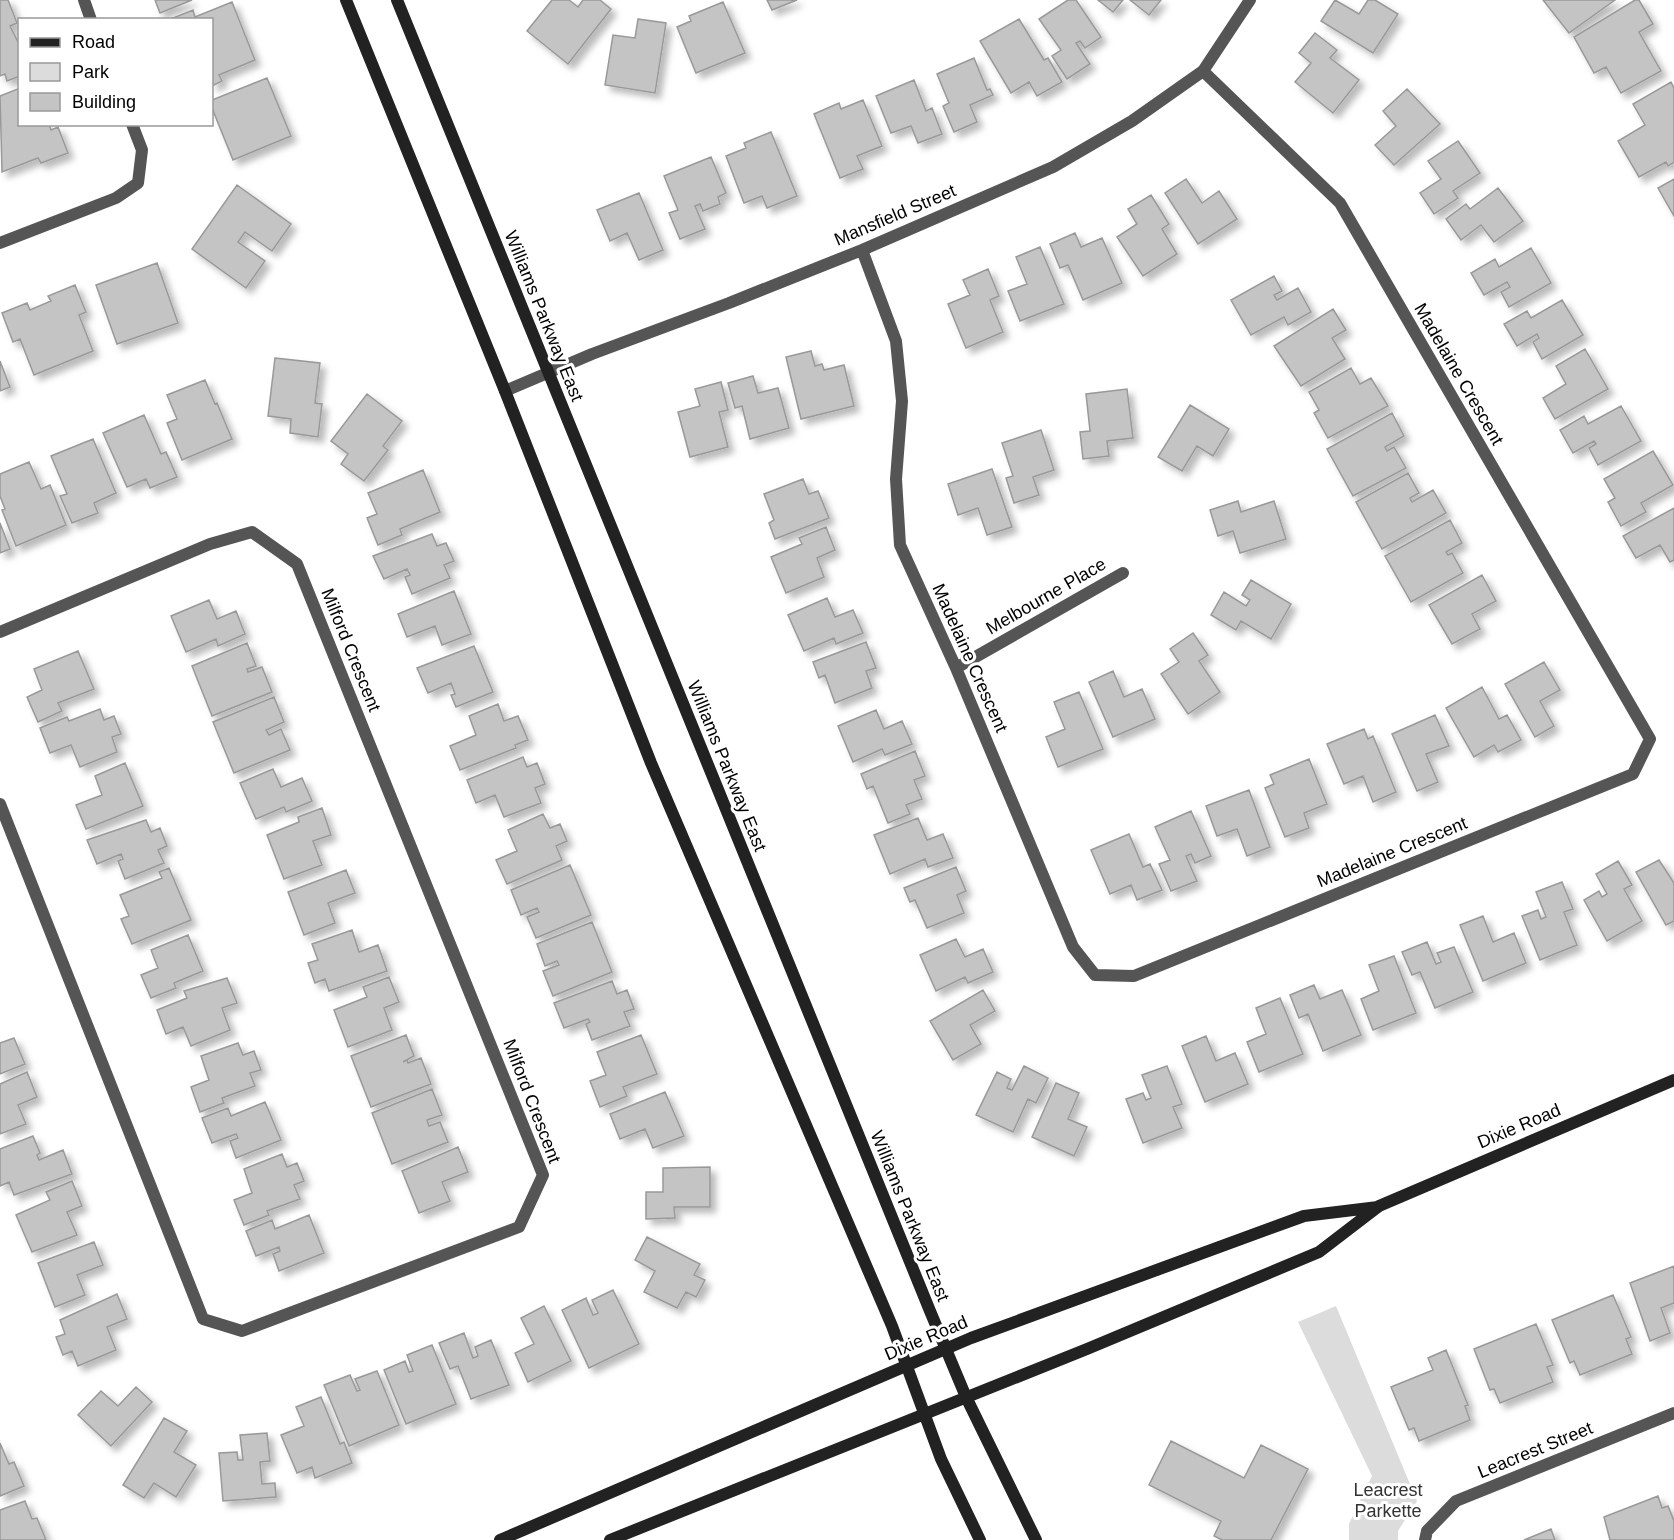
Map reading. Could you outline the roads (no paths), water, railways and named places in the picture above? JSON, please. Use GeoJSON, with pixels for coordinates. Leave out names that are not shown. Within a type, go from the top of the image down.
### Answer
{"type":"FeatureCollection","features":[{"type":"Feature","properties":{"kind":"main road"},"geometry":{"type":"LineString","coordinates":[[346,0],[505,391],[651,764],[907,1365],[941,1459],[980,1540]]}},
{"type":"Feature","properties":{"kind":"main road","name":"Williams Parkway East"},"geometry":{"type":"LineString","coordinates":[[397,0],[946,1349],[966,1397],[1036,1540]]}},
{"type":"Feature","properties":{"kind":"main road","name":"Dixie Road"},"geometry":{"type":"LineString","coordinates":[[610,1540],[1319,1252],[1379,1206],[1674,1080]]}},
{"type":"Feature","properties":{"kind":"main road","name":"Dixie Road"},"geometry":{"type":"LineString","coordinates":[[500,1540],[946,1349],[1304,1216],[1379,1206]]}},
{"type":"Feature","properties":{"kind":"street"},"geometry":{"type":"LineString","coordinates":[[84,0],[91,18]]}},
{"type":"Feature","properties":{"kind":"street","name":"Mansfield Street"},"geometry":{"type":"LineString","coordinates":[[505,391],[862,250],[1053,167],[1132,121],[1203,71],[1250,0]]}},
{"type":"Feature","properties":{"kind":"street","name":"Madelaine Crescent"},"geometry":{"type":"LineString","coordinates":[[862,250],[896,341],[902,401],[896,479],[900,544],[956,668],[1073,947],[1095,975],[1134,976],[1633,774],[1650,739],[1340,203],[1203,71]]}},
{"type":"Feature","properties":{"kind":"street"},"geometry":{"type":"LineString","coordinates":[[0,243],[116,198],[138,183],[142,150],[133,126]]}},
{"type":"Feature","properties":{"kind":"street","name":"Milford Crescent"},"geometry":{"type":"LineString","coordinates":[[0,632],[210,544],[252,532],[297,564],[543,1175],[519,1227],[242,1331],[203,1319],[0,804]]}},
{"type":"Feature","properties":{"kind":"street","name":"Melbourne Place"},"geometry":{"type":"LineString","coordinates":[[956,668],[1123,573]]}},
{"type":"Feature","properties":{"kind":"street","name":"Leacrest Street"},"geometry":{"type":"LineString","coordinates":[[1425,1540],[1427,1531],[1456,1501],[1674,1413]]}},
{"type":"Feature","properties":{"kind":"park label","name":"Leacrest Parkette"},"geometry":{"type":"Point","coordinates":[1388,1500]}}]}
